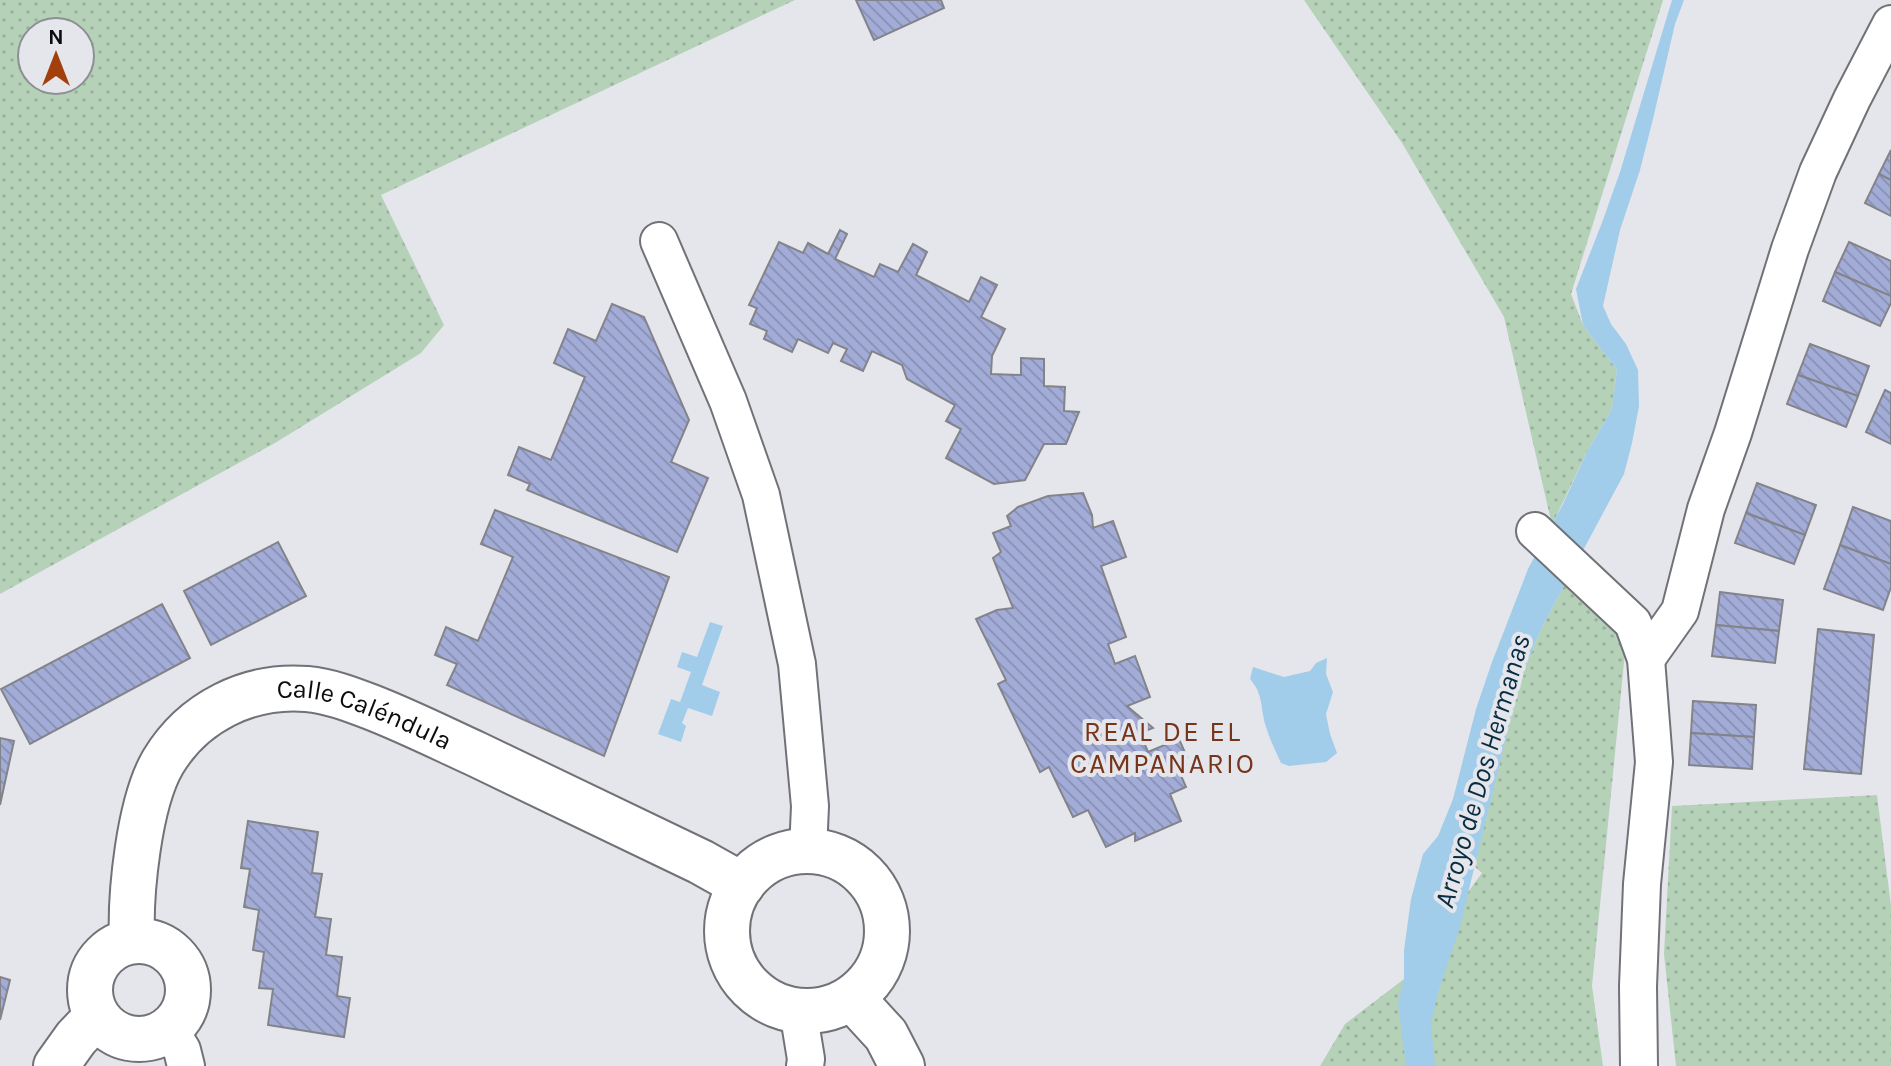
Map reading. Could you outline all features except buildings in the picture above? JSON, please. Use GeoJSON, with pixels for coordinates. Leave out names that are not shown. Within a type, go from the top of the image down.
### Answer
{"type":"FeatureCollection","features":[{"type":"Feature","properties":{"kind":"street"},"geometry":{"type":"LineString","coordinates":[[1646,659],[1680,611],[1706,509],[1818,172],[1891,24]]}},
{"type":"Feature","properties":{"kind":"street"},"geometry":{"type":"LineString","coordinates":[[659,241],[728,401],[761,495],[797,664],[810,806],[808,851]]}},
{"type":"Feature","properties":{"kind":"street"},"geometry":{"type":"LineString","coordinates":[[1535,531],[1633,623],[1646,659],[1654,762],[1642,884],[1639,1066]]}},
{"type":"Feature","properties":{"kind":"street","name":"Calle Caléndula"},"geometry":{"type":"LineString","coordinates":[[132,940],[136,862],[153,784],[164,761],[203,718],[233,700],[284,688],[330,692],[402,718],[701,862],[742,885]]}},
{"type":"Feature","properties":{"kind":"street"},"geometry":{"type":"LineString","coordinates":[[808,851],[828,853],[847,861],[863,873],[876,889],[885,908],[888,928],[886,948],[879,968],[852,998],[817,1010],[798,1010],[780,1006],[749,987],[731,955],[727,937],[728,919],[733,901],[754,870],[788,853],[808,851]]}},
{"type":"Feature","properties":{"kind":"street"},"geometry":{"type":"LineString","coordinates":[[132,940],[155,943],[175,955],[187,976],[188,999],[178,1021],[178,1048],[152,1038],[128,1038],[114,1032],[97,1016],[89,988],[94,969],[113,947],[132,940]]}},
{"type":"Feature","properties":{"kind":"street"},"geometry":{"type":"LineString","coordinates":[[852,998],[886,1035],[902,1066]]}},
{"type":"Feature","properties":{"kind":"street"},"geometry":{"type":"LineString","coordinates":[[798,1010],[805,1066]]}},
{"type":"Feature","properties":{"kind":"street"},"geometry":{"type":"LineString","coordinates":[[56,1066],[97,1016]]}},
{"type":"Feature","properties":{"kind":"green space"},"geometry":{"type":"Polygon","coordinates":[[[0,0],[795,0],[381,195],[444,325],[421,353],[275,443],[0,594],[0,0]]]}},
{"type":"Feature","properties":{"kind":"green space"},"geometry":{"type":"Polygon","coordinates":[[[1304,0],[1663,0],[1571,294],[1583,325],[1617,370],[1612,409],[1587,452],[1552,525],[1504,317],[1402,143],[1304,0]]]}},
{"type":"Feature","properties":{"kind":"green space"},"geometry":{"type":"Polygon","coordinates":[[[1566,582],[1627,632],[1592,986],[1603,1066],[1320,1066],[1345,1024],[1404,979],[1482,873],[1474,866],[1521,677],[1542,627],[1566,582]]]}},
{"type":"Feature","properties":{"kind":"green space"},"geometry":{"type":"Polygon","coordinates":[[[1877,795],[1891,906],[1891,1066],[1676,1066],[1664,954],[1672,806],[1877,795]]]}},
{"type":"Feature","properties":{"kind":"water","name":"Arroyo de Dos Hermanas"},"geometry":{"type":"Polygon","coordinates":[[[1672,0],[1684,0],[1675,24],[1640,170],[1620,230],[1603,306],[1638,370],[1639,406],[1632,443],[1624,474],[1542,627],[1521,677],[1459,930],[1438,992],[1431,1024],[1435,1066],[1406,1066],[1398,1002],[1404,979],[1404,950],[1411,899],[1423,854],[1438,836],[1453,799],[1476,709],[1528,569],[1612,409],[1617,370],[1583,325],[1576,289],[1620,172],[1672,0]]]}},
{"type":"Feature","properties":{"kind":"water"},"geometry":{"type":"Polygon","coordinates":[[[710,622],[723,626],[702,685],[720,692],[712,716],[688,708],[682,723],[686,726],[681,742],[658,734],[671,699],[680,702],[691,672],[677,667],[682,652],[697,657],[710,622]]]}},
{"type":"Feature","properties":{"kind":"water"},"geometry":{"type":"Polygon","coordinates":[[[1327,658],[1326,674],[1333,692],[1326,714],[1337,753],[1326,762],[1289,766],[1281,763],[1266,727],[1258,691],[1250,679],[1253,667],[1284,677],[1310,671],[1316,663],[1327,658]]]}},
{"type":"Feature","properties":{"kind":"district","name":"REAL DE EL CAMPANARIO"},"geometry":{"type":"Point","coordinates":[1163,747]}}]}
